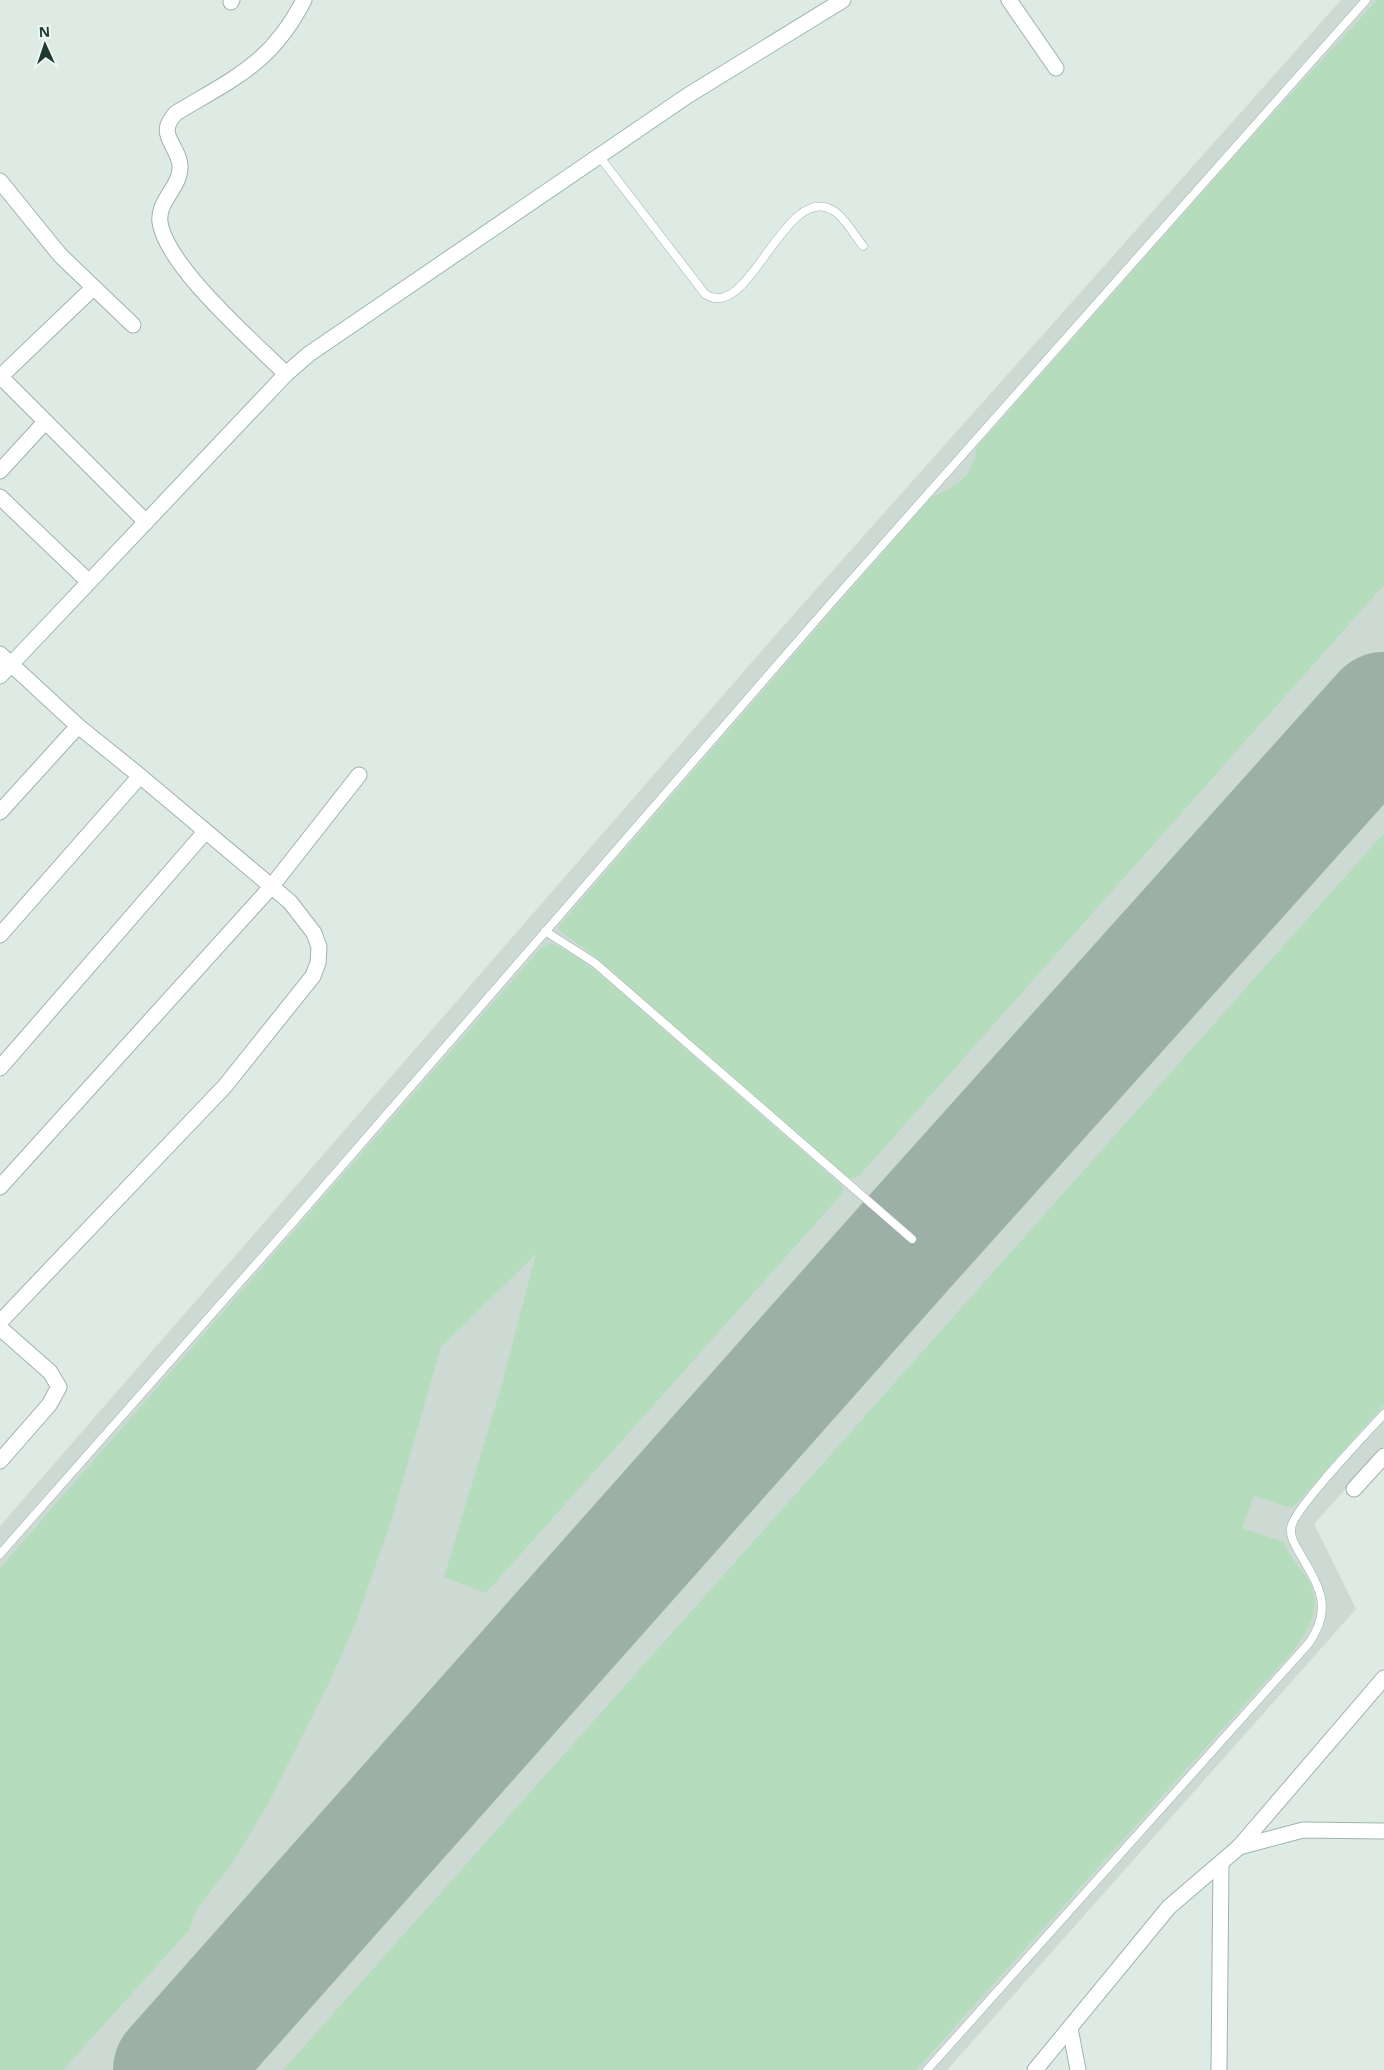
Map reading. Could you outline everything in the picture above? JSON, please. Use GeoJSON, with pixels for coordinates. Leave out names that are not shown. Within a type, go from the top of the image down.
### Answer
{"type":"FeatureCollection","features":[{"type":"Feature","properties":{"kind":"street"},"geometry":{"type":"LineString","coordinates":[[286,374],[200,287],[168,246],[160,221],[163,206],[180,171],[178,157],[167,135],[167,124],[176,114],[256,64],[270,51],[290,26],[304,0]]}},
{"type":"Feature","properties":{"kind":"street"},"geometry":{"type":"LineString","coordinates":[[0,676],[6,659],[89,582],[286,374],[309,354],[687,96],[843,0]]}},
{"type":"Feature","properties":{"kind":"street"},"geometry":{"type":"LineString","coordinates":[[1009,0],[1056,68]]}},
{"type":"Feature","properties":{"kind":"street"},"geometry":{"type":"LineString","coordinates":[[0,182],[60,256],[133,326]]}},
{"type":"Feature","properties":{"kind":"street"},"geometry":{"type":"LineString","coordinates":[[92,288],[0,377],[146,522]]}},
{"type":"Feature","properties":{"kind":"street"},"geometry":{"type":"LineString","coordinates":[[0,470],[45,422]]}},
{"type":"Feature","properties":{"kind":"street"},"geometry":{"type":"LineString","coordinates":[[0,497],[89,582]]}},
{"type":"Feature","properties":{"kind":"street"},"geometry":{"type":"LineString","coordinates":[[0,1322],[225,1086],[312,976],[318,963],[314,933],[290,902],[78,726],[6,659]]}},
{"type":"Feature","properties":{"kind":"street"},"geometry":{"type":"LineString","coordinates":[[0,812],[78,726]]}},
{"type":"Feature","properties":{"kind":"street"},"geometry":{"type":"LineString","coordinates":[[0,1187],[271,887],[359,775]]}},
{"type":"Feature","properties":{"kind":"street"},"geometry":{"type":"LineString","coordinates":[[0,935],[140,776]]}},
{"type":"Feature","properties":{"kind":"street"},"geometry":{"type":"LineString","coordinates":[[0,1068],[205,832]]}},
{"type":"Feature","properties":{"kind":"street"},"geometry":{"type":"LineString","coordinates":[[0,1328],[50,1372],[58,1387],[49,1405],[0,1461]]}},
{"type":"Feature","properties":{"kind":"street"},"geometry":{"type":"LineString","coordinates":[[1354,1489],[1384,1456]]}},
{"type":"Feature","properties":{"kind":"street"},"geometry":{"type":"LineString","coordinates":[[1035,2070],[1169,1907],[1239,1847],[1384,1678]]}},
{"type":"Feature","properties":{"kind":"street"},"geometry":{"type":"LineString","coordinates":[[1239,1847],[1303,1830],[1384,1832]]}},
{"type":"Feature","properties":{"kind":"street"},"geometry":{"type":"LineString","coordinates":[[1219,2070],[1220,1863]]}},
{"type":"Feature","properties":{"kind":"street"},"geometry":{"type":"LineString","coordinates":[[1070,2028],[1078,2070]]}},
{"type":"Feature","properties":{"kind":"lane"},"geometry":{"type":"LineString","coordinates":[[0,1554],[946,472],[1366,0]]}},
{"type":"Feature","properties":{"kind":"lane"},"geometry":{"type":"LineString","coordinates":[[599,156],[705,294],[711,298],[720,299],[729,296],[740,286],[788,226],[802,212],[814,206],[824,206],[835,211],[863,246]]}},
{"type":"Feature","properties":{"kind":"lane"},"geometry":{"type":"LineString","coordinates":[[545,930],[595,963],[912,1239]]}},
{"type":"Feature","properties":{"kind":"lane"},"geometry":{"type":"LineString","coordinates":[[927,2070],[1309,1643],[1320,1622],[1322,1599],[1319,1586],[1292,1538],[1291,1527],[1302,1507],[1384,1414]]}},
{"type":"Feature","properties":{"kind":"shaded area"},"geometry":{"type":"Polygon","coordinates":[[[1341,0],[1384,0],[1384,1446],[1314,1524],[1356,1609],[947,2070],[0,2070],[0,1526],[779,631],[1341,0]]]}},
{"type":"Feature","properties":{"kind":"green space"},"geometry":{"type":"Polygon","coordinates":[[[1377,0],[1384,0],[1384,585],[859,1176],[847,1178],[592,954],[560,931],[558,927],[931,497],[948,490],[968,473],[975,457],[976,448],[1247,142],[1377,0]]]}},
{"type":"Feature","properties":{"kind":"green space"},"geometry":{"type":"Polygon","coordinates":[[[1384,833],[1384,1405],[1292,1508],[1254,1496],[1242,1528],[1284,1542],[1312,1588],[1314,1603],[1312,1618],[1306,1632],[1286,1659],[916,2070],[283,2070],[1384,833]]]}},
{"type":"Feature","properties":{"kind":"green space"},"geometry":{"type":"Polygon","coordinates":[[[549,943],[579,959],[616,988],[838,1182],[843,1188],[841,1195],[486,1593],[444,1577],[501,1387],[536,1254],[441,1347],[391,1521],[356,1622],[329,1683],[267,1806],[231,1865],[196,1911],[189,1930],[63,2070],[0,2070],[0,1568],[540,949],[549,943]]]}},
{"type":"Feature","properties":{"kind":"taxiway"},"geometry":{"type":"LineString","coordinates":[[1380,718],[1384,712]]}},
{"type":"Feature","properties":{"kind":"runway"},"geometry":{"type":"LineString","coordinates":[[174,2070],[912,1239],[1384,713]]}}]}
